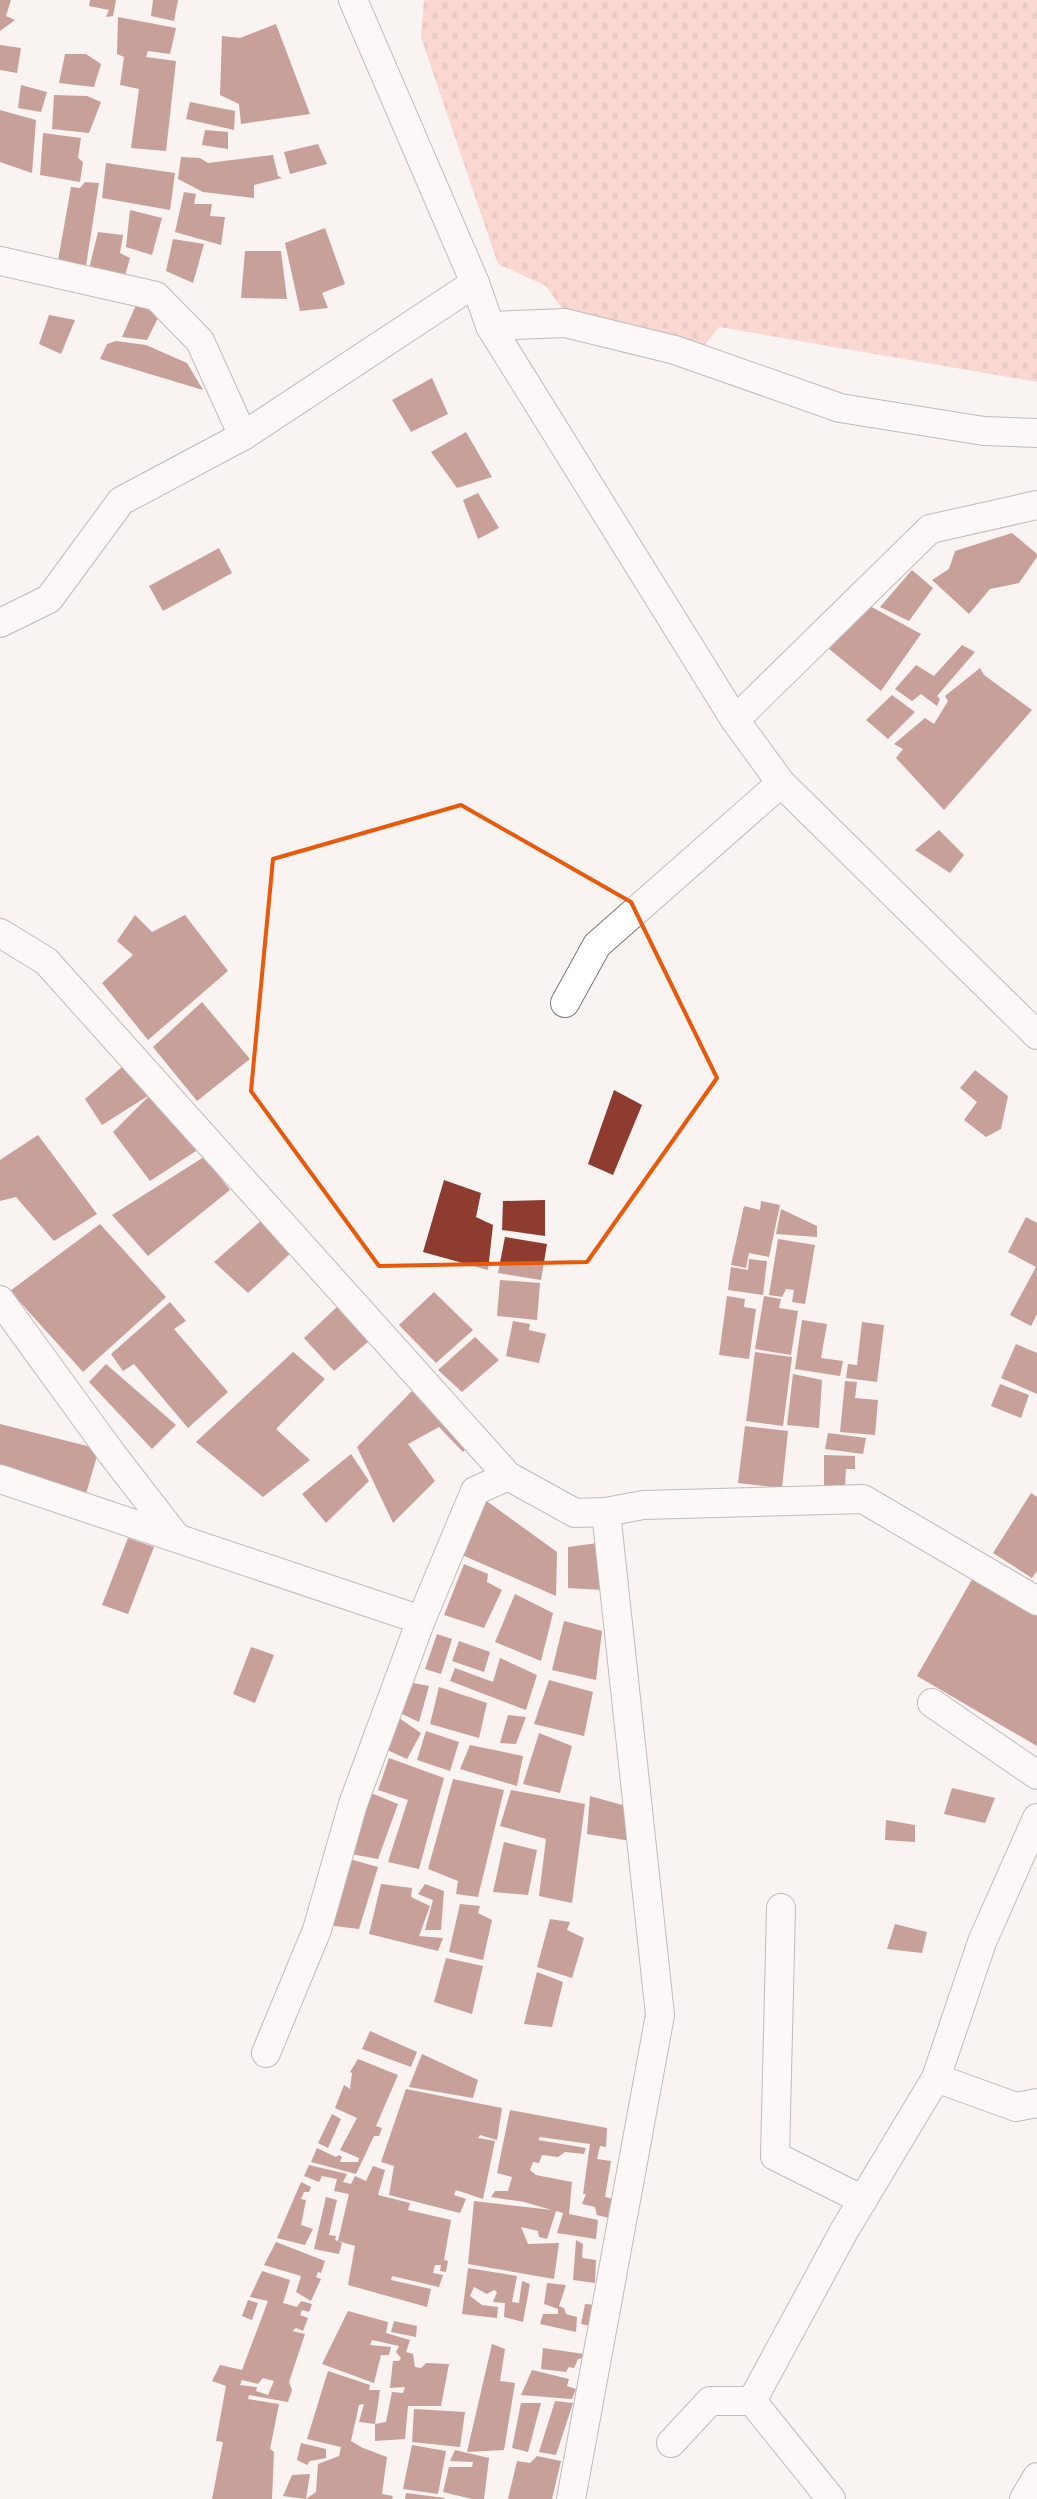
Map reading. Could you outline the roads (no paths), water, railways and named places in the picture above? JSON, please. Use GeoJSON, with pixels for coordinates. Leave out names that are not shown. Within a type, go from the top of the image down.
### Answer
{"type":"FeatureCollection","features":[{"type":"Feature","properties":{"kind":"street"},"geometry":{"type":"LineString","coordinates":[[354,0],[475,283],[490,326],[735,720],[781,783],[1037,1035]]}},
{"type":"Feature","properties":{"kind":"street"},"geometry":{"type":"LineString","coordinates":[[0,261],[156,296],[200,341],[243,436]]}},
{"type":"Feature","properties":{"kind":"street"},"geometry":{"type":"LineString","coordinates":[[0,623],[50,599],[121,501],[243,436],[475,283]]}},
{"type":"Feature","properties":{"kind":"street"},"geometry":{"type":"LineString","coordinates":[[490,326],[565,323],[674,350],[840,408],[984,432],[1037,433]]}},
{"type":"Feature","properties":{"kind":"street"},"geometry":{"type":"LineString","coordinates":[[735,720],[930,530],[1037,505]]}},
{"type":"Feature","properties":{"kind":"street"},"geometry":{"type":"LineString","coordinates":[[566,1003],[597,945],[781,783]]}},
{"type":"Feature","properties":{"kind":"street"},"geometry":{"type":"LineString","coordinates":[[0,933],[46,961],[508,1476],[575,1513],[606,1512],[643,1505],[862,1499],[1037,1601]]}},
{"type":"Feature","properties":{"kind":"street"},"geometry":{"type":"LineString","coordinates":[[0,1300],[112,1454],[177,1538]]}},
{"type":"Feature","properties":{"kind":"street"},"geometry":{"type":"LineString","coordinates":[[266,2053],[317,1930],[354,1804],[421,1620],[475,1490],[508,1476]]}},
{"type":"Feature","properties":{"kind":"street"},"geometry":{"type":"LineString","coordinates":[[0,1479],[421,1620]]}},
{"type":"Feature","properties":{"kind":"street"},"geometry":{"type":"LineString","coordinates":[[571,2499],[660,2015],[606,1512]]}},
{"type":"Feature","properties":{"kind":"street"},"geometry":{"type":"LineString","coordinates":[[932,1703],[1037,1775]]}},
{"type":"Feature","properties":{"kind":"street"},"geometry":{"type":"LineString","coordinates":[[752,2401],[844,2231],[936,2078],[982,1942],[1037,1818]]}},
{"type":"Feature","properties":{"kind":"street"},"geometry":{"type":"LineString","coordinates":[[781,1908],[775,2156],[863,2200]]}},
{"type":"Feature","properties":{"kind":"street"},"geometry":{"type":"LineString","coordinates":[[936,2078],[1016,2107],[1037,2103]]}},
{"type":"Feature","properties":{"kind":"street"},"geometry":{"type":"LineString","coordinates":[[671,2443],[710,2400],[752,2401],[831,2499]]}},
{"type":"Feature","properties":{"kind":"street"},"geometry":{"type":"LineString","coordinates":[[1024,2499],[1037,2478]]}}]}
